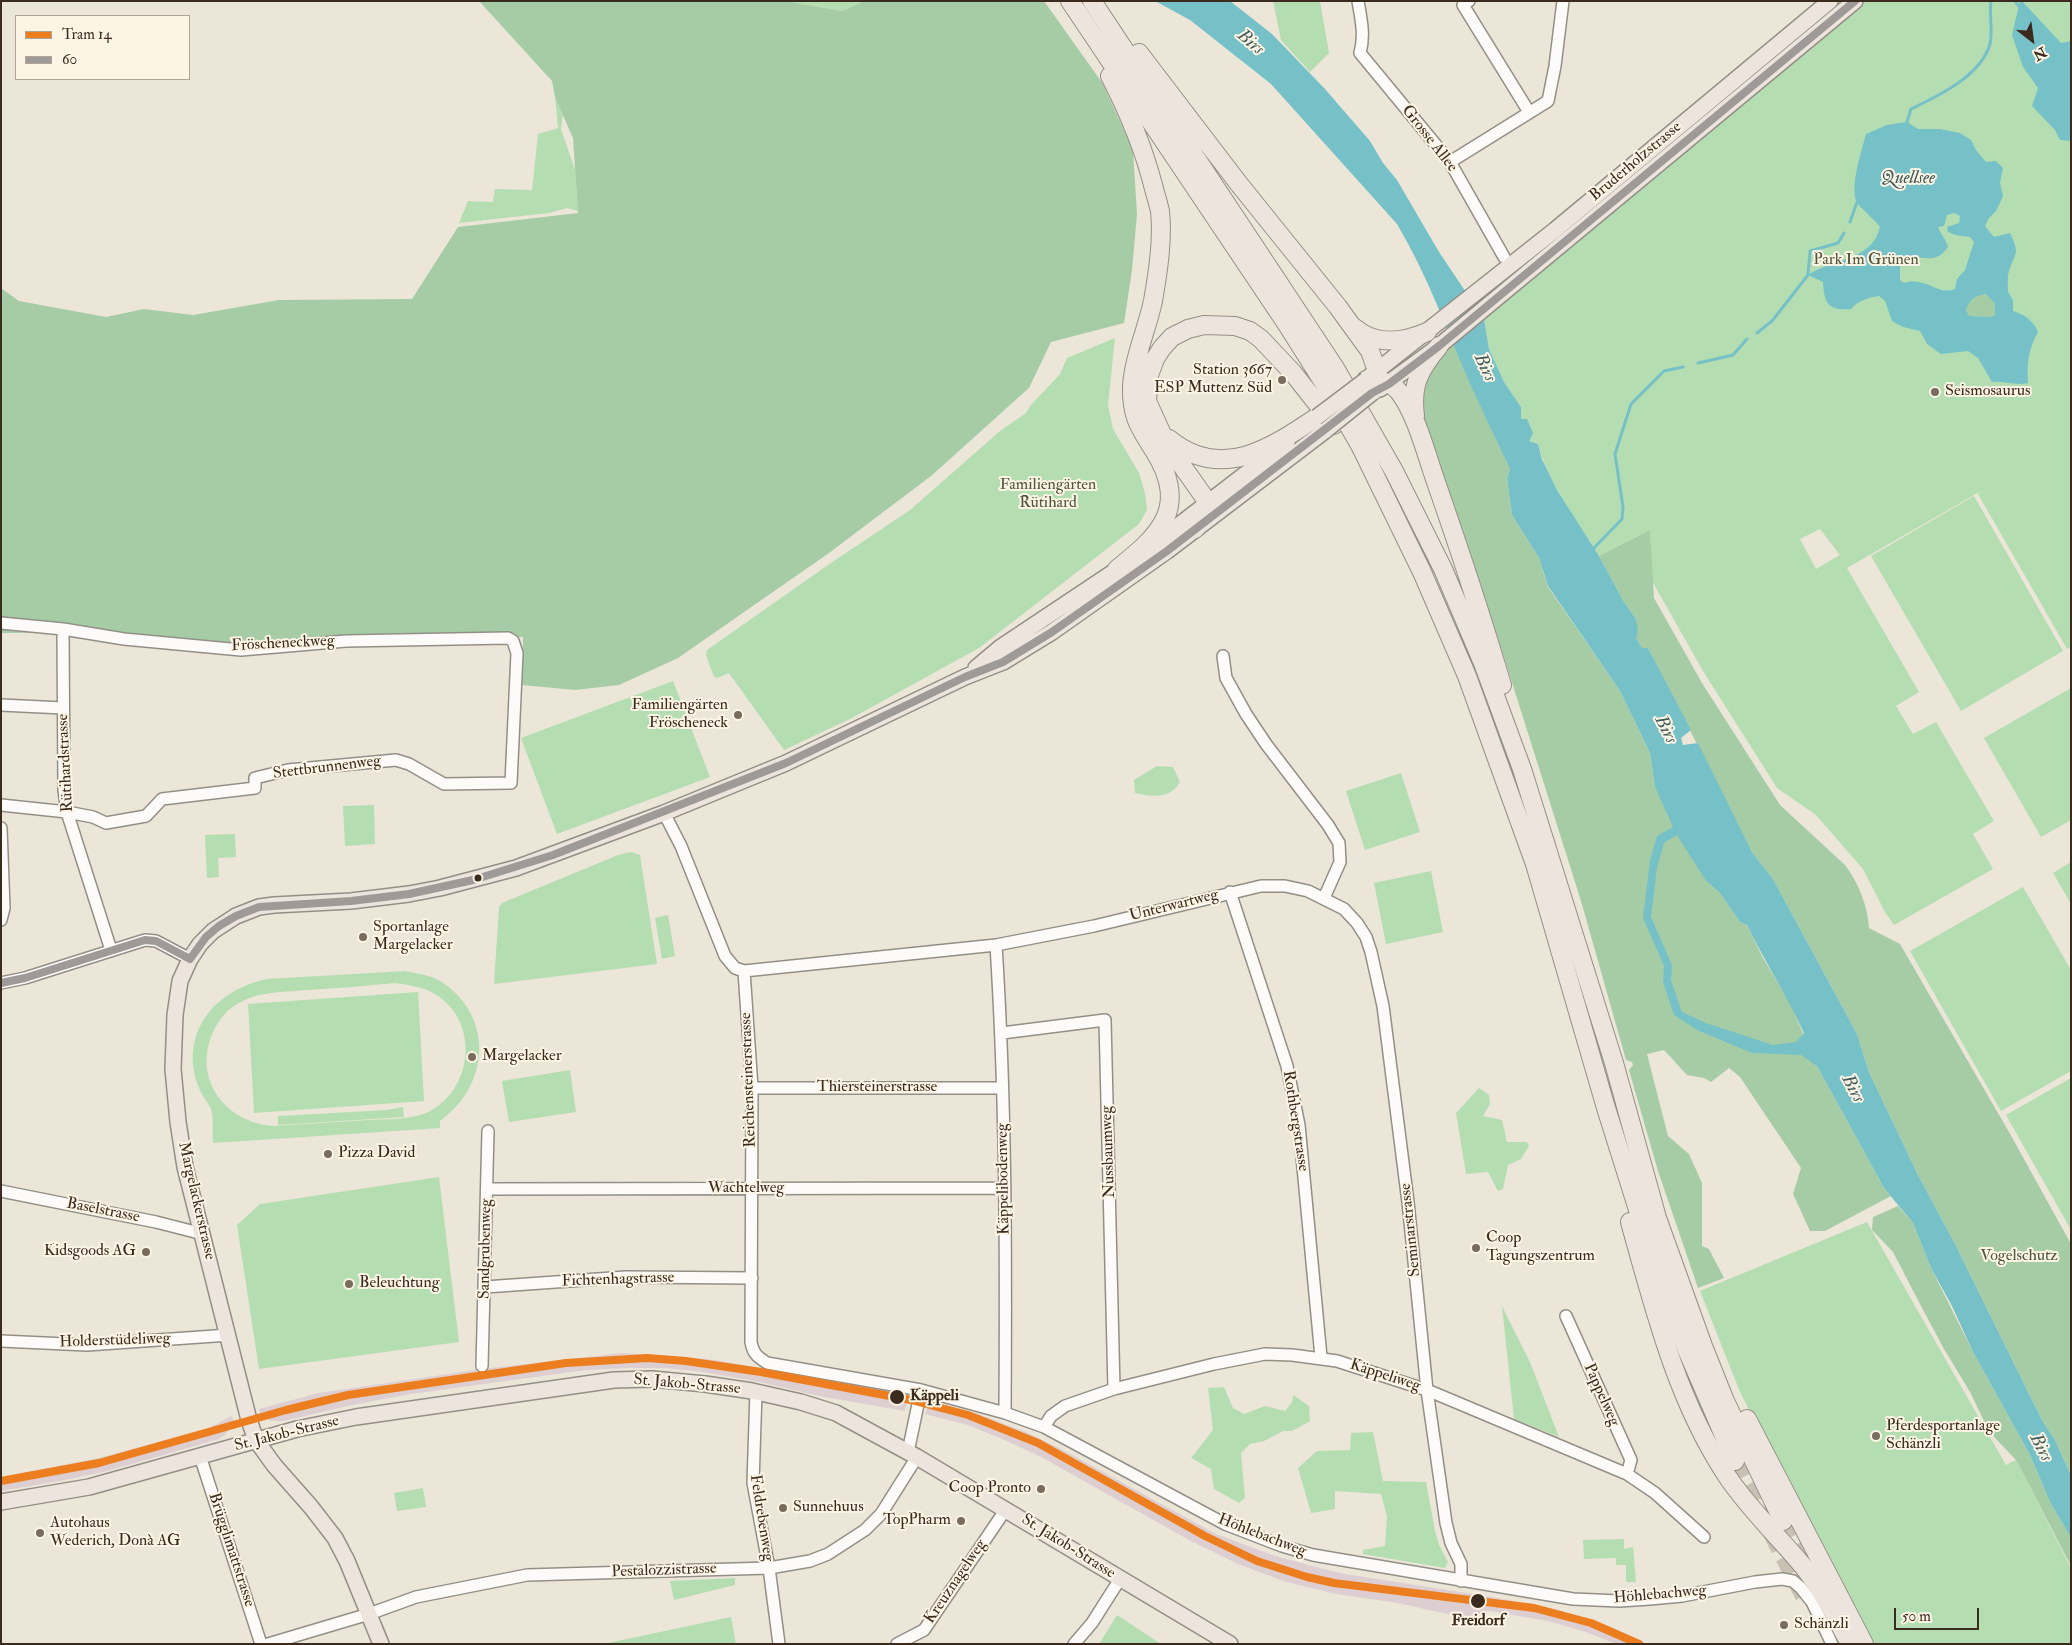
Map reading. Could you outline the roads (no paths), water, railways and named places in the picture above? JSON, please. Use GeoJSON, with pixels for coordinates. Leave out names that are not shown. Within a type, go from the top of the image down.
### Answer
{"type":"FeatureCollection","features":[{"type":"Feature","properties":{"kind":"highway"},"geometry":{"type":"LineString","coordinates":[[1070,1],[1075,24],[1110,76],[1140,140],[1160,210],[1157,276],[1149,318],[1134,370],[1132,387],[1134,412],[1140,430],[1156,454],[1210,509]]}},
{"type":"Feature","properties":{"kind":"highway"},"geometry":{"type":"LineString","coordinates":[[1070,1],[1286,322],[1361,447],[1444,622],[1489,734],[1535,864],[1606,1108],[1652,1251],[1687,1350],[1735,1461]]}},
{"type":"Feature","properties":{"kind":"highway"},"geometry":{"type":"LineString","coordinates":[[1092,1],[1335,368],[1394,471],[1443,569],[1482,663],[1522,769],[1614,1063],[1658,1218],[1703,1346],[1725,1400],[1783,1521]]}},
{"type":"Feature","properties":{"kind":"highway"},"geometry":{"type":"LineString","coordinates":[[1103,1],[1164,86],[1370,351],[1376,382],[1400,393],[1416,426],[1498,668],[1562,894]]}},
{"type":"Feature","properties":{"kind":"highway"},"geometry":{"type":"LineString","coordinates":[[1349,323],[1367,336],[1399,346],[1427,332]]}},
{"type":"Feature","properties":{"kind":"highway"},"geometry":{"type":"LineString","coordinates":[[1210,509],[1166,443],[1147,401],[1149,375],[1162,348],[1172,337],[1188,329],[1204,325],[1235,326],[1250,331],[1261,339],[1326,414],[1394,515]]}},
{"type":"Feature","properties":{"kind":"highway"},"geometry":{"type":"LineString","coordinates":[[1416,426],[1415,371],[1439,346]]}},
{"type":"Feature","properties":{"kind":"highway"},"geometry":{"type":"LineString","coordinates":[[1159,429],[1174,444],[1189,454],[1217,460],[1247,456],[1322,423]]}},
{"type":"Feature","properties":{"kind":"highway"},"geometry":{"type":"LineString","coordinates":[[1117,569],[1153,538],[1164,524],[1170,500],[1169,487],[1156,454]]}},
{"type":"Feature","properties":{"kind":"highway"},"geometry":{"type":"LineString","coordinates":[[1195,529],[1210,509]]}},
{"type":"Feature","properties":{"kind":"highway"},"geometry":{"type":"LineString","coordinates":[[1606,1108],[1603,1127],[1639,1254],[1666,1341],[1696,1419],[1728,1477],[1745,1500],[1814,1581],[1850,1644]]}},
{"type":"Feature","properties":{"kind":"highway"},"geometry":{"type":"LineString","coordinates":[[1658,1218],[1676,1250],[1733,1392],[1864,1644]]}},
{"type":"Feature","properties":{"kind":"main road","name":"Bruderholzstrasse"},"geometry":{"type":"LineString","coordinates":[[1427,332],[1560,236],[1855,1]]}},
{"type":"Feature","properties":{"kind":"main road","name":"Bruderholzstrasse"},"geometry":{"type":"LineString","coordinates":[[1821,30],[1862,1]]}},
{"type":"Feature","properties":{"kind":"main road","name":"Bruderholzstrasse"},"geometry":{"type":"LineString","coordinates":[[1439,346],[1560,236],[1826,4]]}},
{"type":"Feature","properties":{"kind":"main road"},"geometry":{"type":"LineString","coordinates":[[965,677],[1001,647],[1210,509],[1376,382],[1399,346]]}},
{"type":"Feature","properties":{"kind":"main road"},"geometry":{"type":"LineString","coordinates":[[1376,382],[1415,371]]}},
{"type":"Feature","properties":{"kind":"main road"},"geometry":{"type":"LineString","coordinates":[[965,677],[1004,662],[1052,632],[1195,529]]}},
{"type":"Feature","properties":{"kind":"main road","name":"Margelackerstrasse"},"geometry":{"type":"LineString","coordinates":[[381,1644],[347,1561],[335,1538],[274,1465],[256,1440],[250,1420],[185,1167],[178,1122],[173,1069],[175,1013],[180,981],[190,959],[206,938],[220,926],[236,916],[259,907],[350,901],[409,894],[440,888],[552,855],[664,813],[786,763],[965,677]]}},
{"type":"Feature","properties":{"kind":"main road","name":"St. Jakob-Strasse"},"geometry":{"type":"LineString","coordinates":[[1,1502],[88,1487],[297,1429],[356,1417],[614,1380],[652,1379],[705,1384],[756,1392],[801,1402],[836,1413],[913,1454],[1230,1644]]}},
{"type":"Feature","properties":{"kind":"street","name":"Grosse Allee"},"geometry":{"type":"LineString","coordinates":[[1358,1],[1363,27],[1363,42],[1360,54],[1450,162],[1504,257]]}},
{"type":"Feature","properties":{"kind":"street"},"geometry":{"type":"LineString","coordinates":[[1469,1],[1463,5],[1529,112]]}},
{"type":"Feature","properties":{"kind":"street"},"geometry":{"type":"LineString","coordinates":[[1450,162],[1548,101],[1555,66],[1563,1]]}},
{"type":"Feature","properties":{"kind":"street","name":"Fröscheneckweg"},"geometry":{"type":"LineString","coordinates":[[1,623],[241,650],[346,641],[508,638],[513,642],[517,653],[512,783]]}},
{"type":"Feature","properties":{"kind":"street","name":"Rütihardstrasse"},"geometry":{"type":"LineString","coordinates":[[63,629],[64,790],[67,812],[111,950]]}},
{"type":"Feature","properties":{"kind":"street"},"geometry":{"type":"LineString","coordinates":[[1223,656],[1226,678],[1246,714],[1266,744],[1328,825],[1339,843],[1340,862],[1324,898]]}},
{"type":"Feature","properties":{"kind":"street"},"geometry":{"type":"LineString","coordinates":[[1,705],[63,708]]}},
{"type":"Feature","properties":{"kind":"street","name":"Stettbrunnenweg"},"geometry":{"type":"LineString","coordinates":[[67,812],[93,817],[106,823],[146,816],[162,799],[255,788],[255,778],[280,772],[396,760],[409,764],[444,784],[512,783]]}},
{"type":"Feature","properties":{"kind":"street"},"geometry":{"type":"LineString","coordinates":[[1,805],[67,812]]}},
{"type":"Feature","properties":{"kind":"street"},"geometry":{"type":"LineString","coordinates":[[664,813],[681,846],[725,956],[735,968],[744,971]]}},
{"type":"Feature","properties":{"kind":"street"},"geometry":{"type":"LineString","coordinates":[[1,828],[4,908],[1,920]]}},
{"type":"Feature","properties":{"kind":"street","name":"Unterwartweg"},"geometry":{"type":"LineString","coordinates":[[744,971],[996,946],[1094,926],[1261,886],[1286,886],[1308,891],[1324,898]]}},
{"type":"Feature","properties":{"kind":"street","name":"Rothbergstrasse"},"geometry":{"type":"LineString","coordinates":[[1230,892],[1287,1066],[1296,1112],[1321,1357]]}},
{"type":"Feature","properties":{"kind":"street","name":"Seminarstrasse"},"geometry":{"type":"LineString","coordinates":[[1324,898],[1344,909],[1357,923],[1366,937],[1383,1006],[1408,1202],[1427,1390],[1446,1523],[1461,1564],[1461,1581]]}},
{"type":"Feature","properties":{"kind":"street"},"geometry":{"type":"LineString","coordinates":[[1,983],[25,978],[111,950],[149,940],[170,947],[190,959]]}},
{"type":"Feature","properties":{"kind":"street","name":"Käppelibodenweg"},"geometry":{"type":"LineString","coordinates":[[996,946],[1002,1033],[1006,1413]]}},
{"type":"Feature","properties":{"kind":"street","name":"Reichensteinerstrasse"},"geometry":{"type":"LineString","coordinates":[[744,971],[752,1088],[752,1351],[767,1363]]}},
{"type":"Feature","properties":{"kind":"street","name":"Nussbaumweg"},"geometry":{"type":"LineString","coordinates":[[1002,1033],[1105,1020],[1114,1388]]}},
{"type":"Feature","properties":{"kind":"street","name":"Thiersteinerstrasse"},"geometry":{"type":"LineString","coordinates":[[752,1088],[1002,1088]]}},
{"type":"Feature","properties":{"kind":"street","name":"Sandgrubenweg"},"geometry":{"type":"LineString","coordinates":[[482,1366],[488,1131]]}},
{"type":"Feature","properties":{"kind":"street","name":"Wachtelweg"},"geometry":{"type":"LineString","coordinates":[[487,1189],[1005,1188]]}},
{"type":"Feature","properties":{"kind":"street","name":"Baselstrasse"},"geometry":{"type":"LineString","coordinates":[[1,1191],[156,1222],[203,1234]]}},
{"type":"Feature","properties":{"kind":"street","name":"Fichtenhagstrasse"},"geometry":{"type":"LineString","coordinates":[[485,1287],[626,1277],[752,1278]]}},
{"type":"Feature","properties":{"kind":"street","name":"Pappelweg"},"geometry":{"type":"LineString","coordinates":[[1566,1316],[1631,1460],[1627,1474]]}},
{"type":"Feature","properties":{"kind":"street","name":"Holderstüdeliweg"},"geometry":{"type":"LineString","coordinates":[[1,1341],[86,1345],[229,1335]]}},
{"type":"Feature","properties":{"kind":"street","name":"Käppeliweg"},"geometry":{"type":"LineString","coordinates":[[1044,1427],[1051,1416],[1065,1406],[1114,1388],[1265,1354],[1321,1357],[1338,1360],[1427,1390],[1627,1474],[1655,1493],[1704,1537]]}},
{"type":"Feature","properties":{"kind":"street","name":"Höhlebachweg"},"geometry":{"type":"LineString","coordinates":[[767,1363],[921,1390],[1006,1413],[1044,1427],[1225,1524],[1268,1541],[1313,1555],[1573,1599],[1619,1601],[1682,1596],[1755,1582],[1793,1581],[1812,1602],[1832,1644]]}},
{"type":"Feature","properties":{"kind":"street"},"geometry":{"type":"LineString","coordinates":[[913,1454],[921,1390]]}},
{"type":"Feature","properties":{"kind":"street","name":"Feldrebenweg"},"geometry":{"type":"LineString","coordinates":[[756,1392],[754,1483],[769,1568],[779,1644]]}},
{"type":"Feature","properties":{"kind":"street","name":"Pestalozzistrasse"},"geometry":{"type":"LineString","coordinates":[[268,1644],[369,1614],[416,1597],[528,1575],[769,1568],[810,1561],[834,1551],[865,1530],[881,1514],[913,1454]]}},
{"type":"Feature","properties":{"kind":"street","name":"Brügglimattstrasse"},"geometry":{"type":"LineString","coordinates":[[200,1456],[261,1644]]}},
{"type":"Feature","properties":{"kind":"street","name":"Kreuznagelweg"},"geometry":{"type":"LineString","coordinates":[[897,1644],[924,1630],[1006,1509]]}},
{"type":"Feature","properties":{"kind":"street"},"geometry":{"type":"LineString","coordinates":[[1074,1644],[1092,1623],[1120,1579]]}},
{"type":"Feature","properties":{"kind":"water","name":"Birs"},"geometry":{"type":"Polygon","coordinates":[[[1155,1],[1230,1],[1272,34],[1325,89],[1370,141],[1383,163],[1397,180],[1439,252],[1484,319],[1489,349],[1504,382],[1521,407],[1521,419],[1527,419],[1533,433],[1529,441],[1538,444],[1542,459],[1557,490],[1636,619],[1638,630],[1636,638],[1642,648],[1648,648],[1691,730],[1681,738],[1683,745],[1698,743],[1752,852],[1773,879],[1857,1034],[1869,1072],[1917,1173],[1955,1244],[2042,1420],[2055,1440],[2071,1475],[2071,1538],[2050,1502],[2030,1455],[1973,1352],[1952,1306],[1931,1268],[1913,1223],[1884,1188],[1817,1066],[1801,1055],[1752,1053],[1697,1030],[1674,1015],[1663,982],[1664,966],[1643,918],[1650,860],[1657,836],[1673,827],[1655,787],[1650,753],[1620,691],[1548,586],[1539,558],[1512,515],[1507,478],[1510,469],[1471,386],[1418,264],[1397,224],[1271,84],[1190,20],[1155,1]],[[1677,835],[1664,843],[1657,868],[1651,917],[1672,965],[1671,980],[1682,1012],[1706,1023],[1773,1045],[1796,1042],[1804,1033],[1747,925],[1740,922],[1719,892],[1706,881],[1677,835]]]}},
{"type":"Feature","properties":{"kind":"water"},"geometry":{"type":"Polygon","coordinates":[[[2020,1],[2061,43],[2071,41],[2071,141],[2060,140],[2055,130],[2032,106],[2038,88],[2023,67],[2012,35],[2020,1]]]}},
{"type":"Feature","properties":{"kind":"water","name":"Quellsee"},"geometry":{"type":"Polygon","coordinates":[[[1907,122],[1918,129],[1940,129],[1960,133],[1971,140],[1976,150],[1986,162],[1996,161],[2003,168],[2000,183],[2003,196],[1996,211],[1989,218],[1985,226],[1994,237],[2010,233],[2015,245],[2016,252],[2008,279],[2008,292],[2013,300],[2013,311],[2028,318],[2038,332],[2029,357],[2028,383],[1992,382],[1978,358],[1968,351],[1941,354],[1927,344],[1920,331],[1903,327],[1892,321],[1885,301],[1879,296],[1860,301],[1851,309],[1837,309],[1826,301],[1823,282],[1808,275],[1818,269],[1860,253],[1876,238],[1880,227],[1858,204],[1854,189],[1859,159],[1866,134],[1887,125],[1907,122]],[[1954,213],[1947,215],[1944,226],[1938,227],[1948,247],[1943,253],[1933,258],[1904,256],[1900,264],[1900,280],[1904,283],[1919,282],[1942,290],[1955,289],[1957,279],[1965,270],[1974,242],[1970,237],[1948,232],[1947,227],[1959,223],[1960,216],[1954,213]],[[1986,294],[1975,297],[1969,303],[1966,310],[1969,316],[1989,317],[1995,315],[1995,304],[1986,294]]]}},
{"type":"Feature","properties":{"kind":"waterway"},"geometry":{"type":"LineString","coordinates":[[1907,122],[1911,109],[1957,84],[1978,66],[1990,44],[1991,1]]}},
{"type":"Feature","properties":{"kind":"waterway"},"geometry":{"type":"LineString","coordinates":[[2015,1],[2019,6]]}},
{"type":"Feature","properties":{"kind":"waterway"},"geometry":{"type":"LineString","coordinates":[[1850,222],[1857,202]]}},
{"type":"Feature","properties":{"kind":"waterway"},"geometry":{"type":"LineString","coordinates":[[1757,333],[1772,321],[1808,275],[1810,251],[1838,243],[1844,233]]}},
{"type":"Feature","properties":{"kind":"waterway"},"geometry":{"type":"LineString","coordinates":[[1698,363],[1733,355],[1747,339]]}},
{"type":"Feature","properties":{"kind":"waterway"},"geometry":{"type":"LineString","coordinates":[[1594,548],[1622,519],[1623,507],[1615,454],[1631,404],[1664,371],[1683,367]]}},
{"type":"Feature","properties":{"kind":"tunnel"},"geometry":{"type":"LineString","coordinates":[[1735,1461],[1804,1596]]}},
{"type":"Feature","properties":{"kind":"tunnel"},"geometry":{"type":"LineString","coordinates":[[1783,1521],[1805,1563]]}},
{"type":"Feature","properties":{"kind":"tram line","name":"14"},"geometry":{"type":"LineString","coordinates":[[1,1481],[99,1463],[286,1410],[348,1395],[566,1363],[647,1358],[686,1361],[761,1372],[911,1400],[968,1415],[1038,1443],[1205,1536],[1257,1561],[1307,1577],[1334,1583],[1534,1608],[1591,1623],[1639,1644]]}},
{"type":"Feature","properties":{"kind":"place","name":"Station 3667 ESP Muttenz Süd"},"geometry":{"type":"Point","coordinates":[1282,380]}},
{"type":"Feature","properties":{"kind":"place","name":"Seismosaurus"},"geometry":{"type":"Point","coordinates":[1935,392]}},
{"type":"Feature","properties":{"kind":"place","name":"Familiengärten Fröscheneck"},"geometry":{"type":"Point","coordinates":[738,715]}},
{"type":"Feature","properties":{"kind":"place","name":"Sportanlage Margelacker"},"geometry":{"type":"Point","coordinates":[363,937]}},
{"type":"Feature","properties":{"kind":"place","name":"Margelacker"},"geometry":{"type":"Point","coordinates":[472,1057]}},
{"type":"Feature","properties":{"kind":"place","name":"Pizza David"},"geometry":{"type":"Point","coordinates":[328,1154]}},
{"type":"Feature","properties":{"kind":"place","name":"Coop Tagungszentrum"},"geometry":{"type":"Point","coordinates":[1476,1248]}},
{"type":"Feature","properties":{"kind":"place","name":"Kidsgoods AG"},"geometry":{"type":"Point","coordinates":[146,1252]}},
{"type":"Feature","properties":{"kind":"place","name":"Beleuchtung"},"geometry":{"type":"Point","coordinates":[349,1284]}},
{"type":"Feature","properties":{"kind":"place","name":"Käppeli"},"geometry":{"type":"Point","coordinates":[897,1397]}},
{"type":"Feature","properties":{"kind":"place","name":"Pferdesportanlage Schänzli"},"geometry":{"type":"Point","coordinates":[1876,1436]}},
{"type":"Feature","properties":{"kind":"place","name":"Coop Pronto"},"geometry":{"type":"Point","coordinates":[1041,1489]}},
{"type":"Feature","properties":{"kind":"place","name":"Sunnehuus"},"geometry":{"type":"Point","coordinates":[783,1508]}},
{"type":"Feature","properties":{"kind":"place","name":"TopPharm"},"geometry":{"type":"Point","coordinates":[961,1521]}},
{"type":"Feature","properties":{"kind":"place","name":"Autohaus Wederich, Donà AG"},"geometry":{"type":"Point","coordinates":[40,1533]}},
{"type":"Feature","properties":{"kind":"place","name":"Freidorf"},"geometry":{"type":"Point","coordinates":[1478,1601]}},
{"type":"Feature","properties":{"kind":"place","name":"Schänzli"},"geometry":{"type":"Point","coordinates":[1784,1625]}},
{"type":"Feature","properties":{"kind":"park label","name":"Park Im Grünen"},"geometry":{"type":"Point","coordinates":[1866,261]}},
{"type":"Feature","properties":{"kind":"park label","name":"Familiengärten Rütihard"},"geometry":{"type":"Point","coordinates":[1048,495]}},
{"type":"Feature","properties":{"kind":"park label","name":"Vogelschutz"},"geometry":{"type":"Point","coordinates":[2019,1257]}}]}
